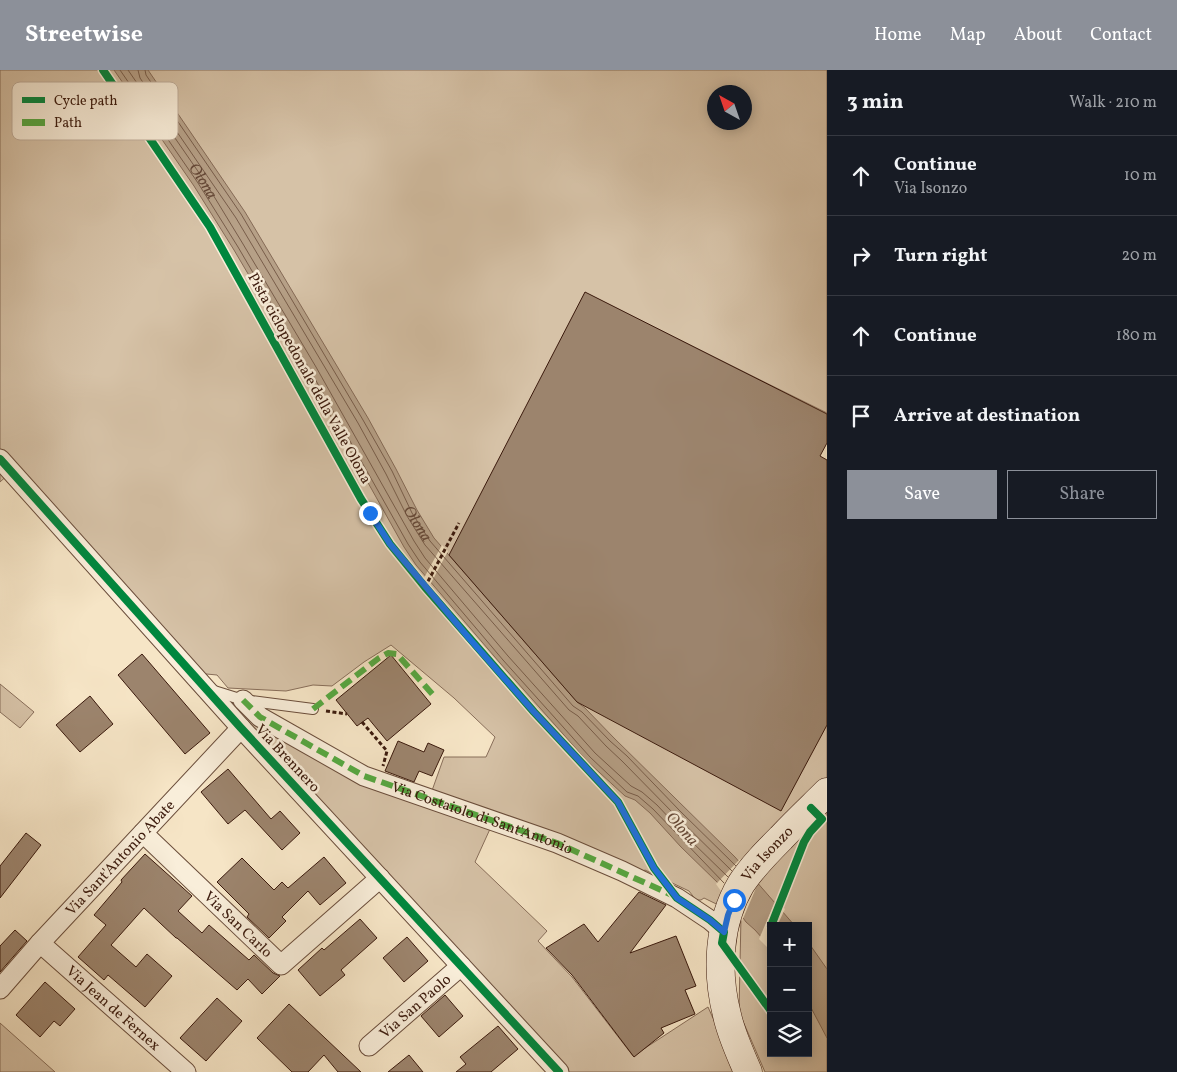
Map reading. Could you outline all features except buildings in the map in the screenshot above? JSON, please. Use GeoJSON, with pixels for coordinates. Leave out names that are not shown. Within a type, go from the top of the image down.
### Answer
{"type":"FeatureCollection","features":[{"type":"Feature","properties":{"kind":"street","name":"Via Brennero"},"geometry":{"type":"LineString","coordinates":[[0,459],[242,728],[559,1072]]}},
{"type":"Feature","properties":{"kind":"street","name":"Via Costaiolo di Sant'Antonio"},"geometry":{"type":"LineString","coordinates":[[243,700],[260,717],[364,776],[558,843],[677,898],[724,929]]}},
{"type":"Feature","properties":{"kind":"street","name":"Via Sant'Antonio Abate"},"geometry":{"type":"LineString","coordinates":[[0,990],[40,943],[242,728]]}},
{"type":"Feature","properties":{"kind":"street","name":"Via Isonzo"},"geometry":{"type":"LineString","coordinates":[[748,1072],[735,1042],[723,996],[720,962],[724,929],[741,885],[764,855],[827,792]]}},
{"type":"Feature","properties":{"kind":"street","name":"Via San Carlo"},"geometry":{"type":"LineString","coordinates":[[143,833],[281,966],[380,878]]}},
{"type":"Feature","properties":{"kind":"street","name":"Via Jean de Fernex"},"geometry":{"type":"LineString","coordinates":[[40,943],[186,1072]]}},
{"type":"Feature","properties":{"kind":"street","name":"Via San Paolo"},"geometry":{"type":"LineString","coordinates":[[369,1046],[461,966]]}},
{"type":"Feature","properties":{"kind":"lane","name":"Via Costaiolo di Sant'Antonio"},"geometry":{"type":"LineString","coordinates":[[208,689],[243,700],[312,709]]}},
{"type":"Feature","properties":{"kind":"path"},"geometry":{"type":"LineString","coordinates":[[426,584],[459,523]]}},
{"type":"Feature","properties":{"kind":"path"},"geometry":{"type":"LineString","coordinates":[[419,579],[426,584],[431,594]]}},
{"type":"Feature","properties":{"kind":"path"},"geometry":{"type":"LineString","coordinates":[[312,709],[347,714]]}},
{"type":"Feature","properties":{"kind":"path"},"geometry":{"type":"LineString","coordinates":[[362,722],[387,751]]}},
{"type":"Feature","properties":{"kind":"shaded area"},"geometry":{"type":"Polygon","coordinates":[[[0,70],[827,70],[827,413],[585,293],[545,371],[827,480],[827,1072],[765,1072],[739,1012],[741,916],[704,898],[696,900],[689,891],[645,870],[641,872],[495,818],[475,862],[547,931],[538,941],[572,977],[633,1056],[708,1007],[737,1072],[560,1072],[208,689],[318,749],[429,799],[444,757],[486,757],[495,737],[454,698],[391,645],[332,686],[313,685],[286,691],[228,688],[217,675],[196,673],[11,472],[0,482],[0,70]]]}},
{"type":"Feature","properties":{"kind":"shaded area"},"geometry":{"type":"Polygon","coordinates":[[[0,684],[34,712],[20,728],[0,712],[0,684]]]}},
{"type":"Feature","properties":{"kind":"shaded area"},"geometry":{"type":"Polygon","coordinates":[[[0,1023],[55,1072],[0,1072],[0,1023]]]}},
{"type":"Feature","properties":{"kind":"water"},"geometry":{"type":"Polygon","coordinates":[[[114,70],[148,70],[156,82],[122,82],[114,70]]]}},
{"type":"Feature","properties":{"kind":"water","name":"Olona"},"geometry":{"type":"Polygon","coordinates":[[[178,114],[245,212],[368,418],[434,538],[577,702],[735,857],[792,922],[767,922],[767,944],[746,922],[718,883],[650,813],[635,800],[625,796],[587,761],[416,565],[234,250],[162,140],[178,140],[178,114]]]}},
{"type":"Feature","properties":{"kind":"water"},"geometry":{"type":"Polygon","coordinates":[[[812,948],[827,969],[827,1038],[812,1010],[812,948]]]}},
{"type":"Feature","properties":{"kind":"pier"},"geometry":{"type":"Polygon","coordinates":[[[442,545],[448,551],[430,585],[424,578],[442,545]]]}},
{"type":"Feature","properties":{"kind":"pier"},"geometry":{"type":"Polygon","coordinates":[[[740,859],[759,881],[742,921],[716,884],[740,859]]]}},
{"type":"Feature","properties":{"kind":"pier"},"geometry":{"type":"Polygon","coordinates":[[[776,900],[785,909],[779,922],[767,922],[767,947],[759,939],[776,900]]]}},
{"type":"Feature","properties":{"kind":"marked path"},"geometry":{"type":"LineString","coordinates":[[313,709],[388,653],[397,654],[435,697]]}},
{"type":"Feature","properties":{"kind":"marked path"},"geometry":{"type":"LineString","coordinates":[[243,700],[260,717],[364,776],[557,843],[672,895]]}},
{"type":"Feature","properties":{"kind":"cycle path","name":"Pista ciclopedonale della Valle Olona"},"geometry":{"type":"LineString","coordinates":[[103,70],[111,82]]}},
{"type":"Feature","properties":{"kind":"cycle path","name":"Pista ciclopedonale della Valle Olona"},"geometry":{"type":"LineString","coordinates":[[151,140],[210,227],[361,499],[390,544],[534,712],[618,802],[654,868],[677,898],[710,920],[724,932],[722,943],[767,1005]]}},
{"type":"Feature","properties":{"kind":"cycle path"},"geometry":{"type":"LineString","coordinates":[[0,459],[241,728],[559,1072]]}},
{"type":"Feature","properties":{"kind":"cycle path"},"geometry":{"type":"LineString","coordinates":[[773,922],[804,842],[822,819],[811,808]]}},
{"type":"Feature","properties":{"kind":"route"},"geometry":{"type":"LineString","coordinates":[[370,513],[390,544],[425,587],[534,712],[618,802],[654,868],[677,898],[710,920],[724,932],[734,900]]}}]}
